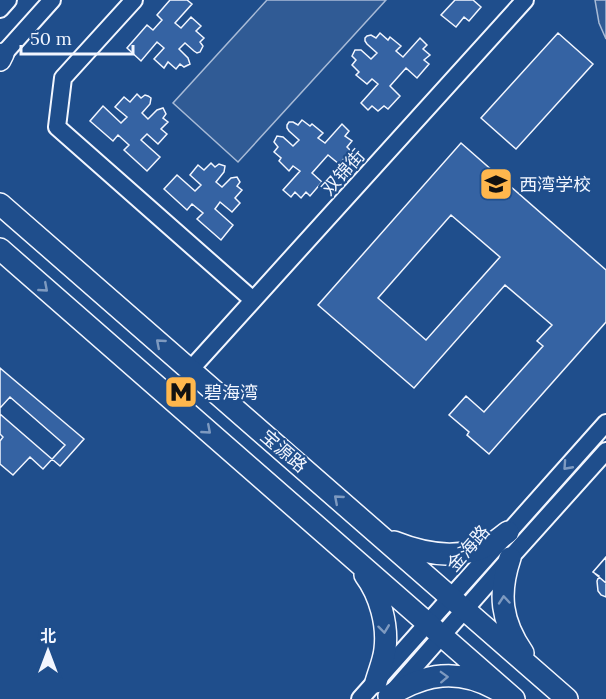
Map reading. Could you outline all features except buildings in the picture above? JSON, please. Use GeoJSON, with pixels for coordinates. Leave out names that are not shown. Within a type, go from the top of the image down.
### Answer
{"type":"FeatureCollection","features":[{"type":"Feature","properties":{"kind":"main road"},"geometry":{"type":"LineString","coordinates":[[0,191],[19,220]]}},
{"type":"Feature","properties":{"kind":"main road","name":"宝源路"},"geometry":{"type":"LineString","coordinates":[[0,204],[567,699]]}},
{"type":"Feature","properties":{"kind":"main road","name":"宝源路"},"geometry":{"type":"LineString","coordinates":[[0,249],[513,699]]}},
{"type":"Feature","properties":{"kind":"main road"},"geometry":{"type":"LineString","coordinates":[[382,538],[420,551],[437,555],[453,555],[484,547],[508,532]]}},
{"type":"Feature","properties":{"kind":"main road"},"geometry":{"type":"LineString","coordinates":[[353,558],[370,582],[382,612],[386,647],[384,692],[416,681],[450,676],[472,679],[494,687],[513,699]]}},
{"type":"Feature","properties":{"kind":"main road"},"geometry":{"type":"LineString","coordinates":[[510,558],[503,584],[505,616],[516,643],[535,671]]}},
{"type":"Feature","properties":{"kind":"street"},"geometry":{"type":"LineString","coordinates":[[0,9],[8,0]]}},
{"type":"Feature","properties":{"kind":"street"},"geometry":{"type":"LineString","coordinates":[[1,57],[52,0]]}},
{"type":"Feature","properties":{"kind":"street"},"geometry":{"type":"LineString","coordinates":[[134,0],[63,78],[57,127],[254,300]]}},
{"type":"Feature","properties":{"kind":"street","name":"双锦街"},"geometry":{"type":"LineString","coordinates":[[190,370],[525,0]]}},
{"type":"Feature","properties":{"kind":"street","name":"金海路"},"geometry":{"type":"LineString","coordinates":[[360,699],[384,692],[458,603],[508,532],[606,423]]}},
{"type":"Feature","properties":{"kind":"street","name":"金海路"},"geometry":{"type":"LineString","coordinates":[[458,603],[510,558],[606,451]]}},
{"type":"Feature","properties":{"kind":"shaded area"},"geometry":{"type":"Polygon","coordinates":[[[267,0],[386,0],[238,162],[173,103],[267,0]]]}},
{"type":"Feature","properties":{"kind":"shaded area"},"geometry":{"type":"Polygon","coordinates":[[[595,0],[606,0],[606,39],[599,23],[595,0]]]}},
{"type":"Feature","properties":{"kind":"place","name":"西湾学校"},"geometry":{"type":"Point","coordinates":[496,184]}},
{"type":"Feature","properties":{"kind":"place","name":"碧海湾"},"geometry":{"type":"Point","coordinates":[181,392]}}]}
